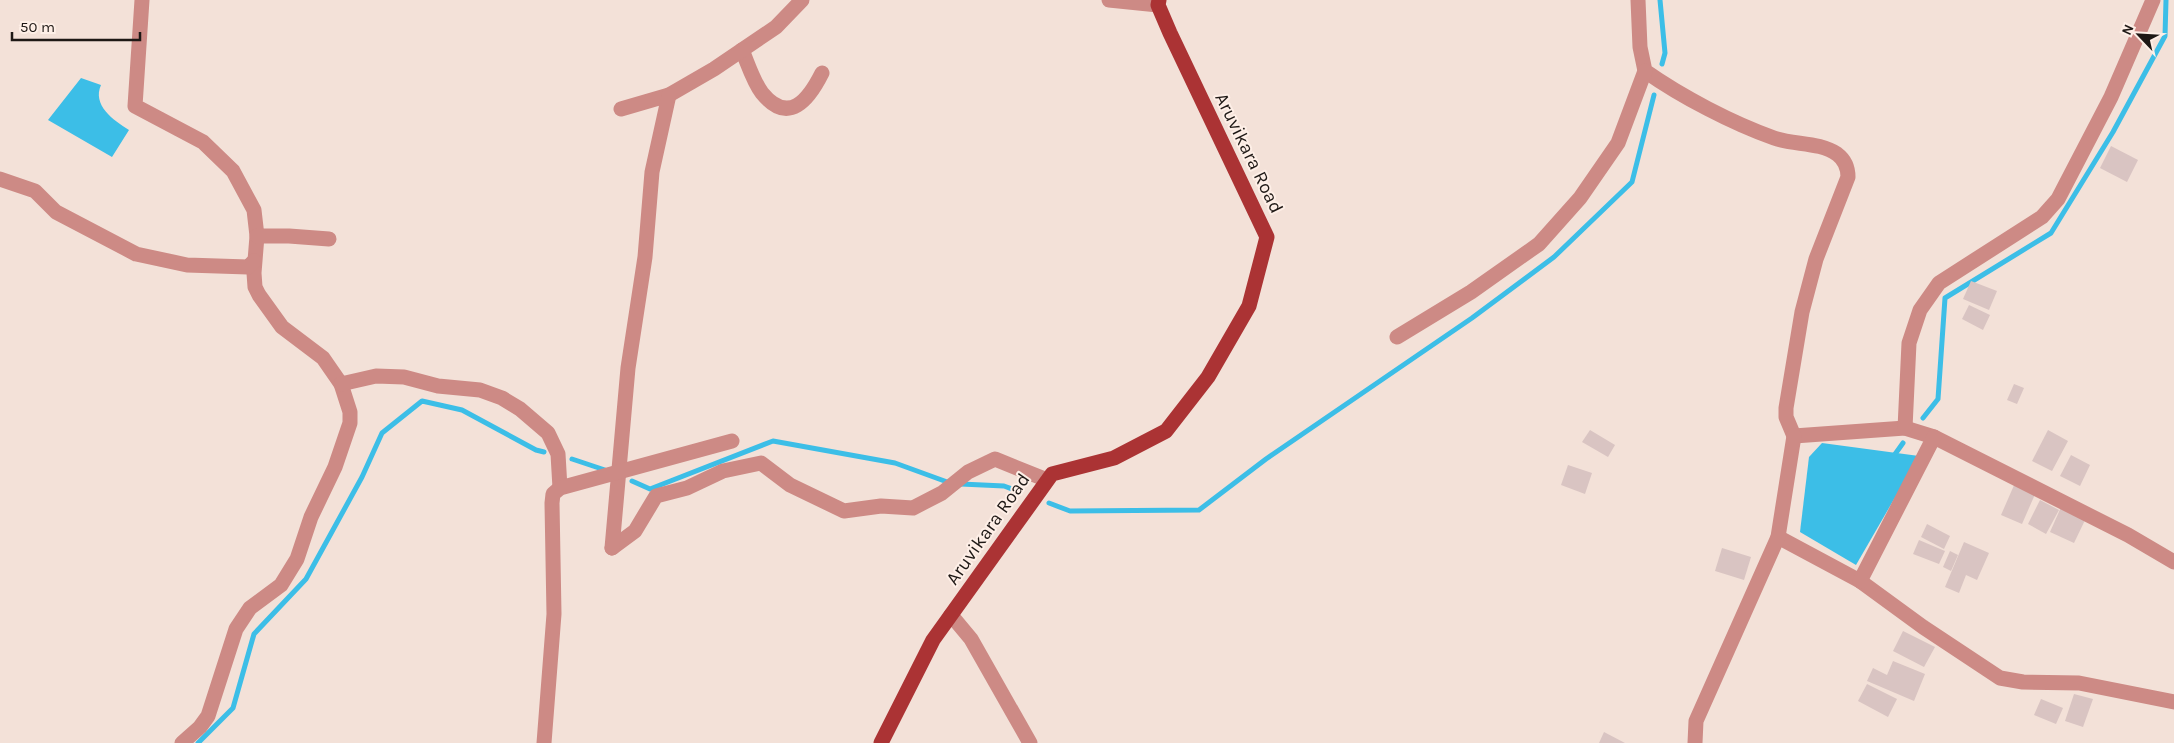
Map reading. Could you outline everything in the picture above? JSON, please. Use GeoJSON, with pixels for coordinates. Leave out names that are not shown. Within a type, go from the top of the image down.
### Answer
{"type":"FeatureCollection","features":[{"type":"Feature","properties":{"kind":"main road","name":"Aruvikara Road"},"geometry":{"type":"LineString","coordinates":[[881,743],[933,640],[1052,474],[1114,458],[1166,431],[1208,377],[1249,306],[1267,237],[1159,3]]}},
{"type":"Feature","properties":{"kind":"street"},"geometry":{"type":"LineString","coordinates":[[142,0],[135,106],[203,142],[233,171],[254,210],[257,236],[254,261],[255,287],[264,304],[282,327],[323,358],[340,384],[350,412],[350,423],[335,467],[311,517],[297,559],[281,585],[250,608],[236,629],[208,716],[182,743]]}},
{"type":"Feature","properties":{"kind":"street"},"geometry":{"type":"LineString","coordinates":[[621,109],[669,95],[714,69],[776,27],[802,0]]}},
{"type":"Feature","properties":{"kind":"street"},"geometry":{"type":"LineString","coordinates":[[1109,0],[1159,3]]}},
{"type":"Feature","properties":{"kind":"street"},"geometry":{"type":"LineString","coordinates":[[1397,337],[1471,292],[1539,244],[1580,198],[1618,143],[1645,71],[1640,47],[1638,0]]}},
{"type":"Feature","properties":{"kind":"street"},"geometry":{"type":"LineString","coordinates":[[1905,428],[1909,343],[1920,310],[1938,283],[2042,217],[2058,199],[2110,97],[2153,0]]}},
{"type":"Feature","properties":{"kind":"street"},"geometry":{"type":"LineString","coordinates":[[742,50],[761,92],[767,98],[783,107],[798,106],[803,102],[814,89],[822,73]]}},
{"type":"Feature","properties":{"kind":"street"},"geometry":{"type":"LineString","coordinates":[[1645,71],[1739,125],[1777,139],[1828,149],[1837,154],[1844,161],[1848,169],[1848,177],[1816,259],[1802,312],[1786,408],[1786,417],[1794,436],[1778,537],[1696,721],[1695,743]]}},
{"type":"Feature","properties":{"kind":"street"},"geometry":{"type":"LineString","coordinates":[[669,95],[652,172],[645,257],[628,368],[612,548],[635,531],[656,496],[687,488],[723,470],[761,463],[790,486],[844,510],[881,506],[913,508],[942,492],[968,472],[995,459],[1047,480]]}},
{"type":"Feature","properties":{"kind":"street"},"geometry":{"type":"LineString","coordinates":[[0,179],[35,191],[56,212],[136,254],[187,265],[248,267],[254,261]]}},
{"type":"Feature","properties":{"kind":"street"},"geometry":{"type":"LineString","coordinates":[[257,236],[329,238]]}},
{"type":"Feature","properties":{"kind":"street"},"geometry":{"type":"LineString","coordinates":[[340,384],[376,376],[404,377],[438,386],[480,390],[502,398],[520,409],[548,433],[558,454],[560,488]]}},
{"type":"Feature","properties":{"kind":"street"},"geometry":{"type":"LineString","coordinates":[[1794,436],[1905,428],[1934,437],[2128,535],[2174,562]]}},
{"type":"Feature","properties":{"kind":"street"},"geometry":{"type":"LineString","coordinates":[[1860,581],[1934,437]]}},
{"type":"Feature","properties":{"kind":"street"},"geometry":{"type":"LineString","coordinates":[[544,743],[554,614],[553,494],[560,488],[732,441]]}},
{"type":"Feature","properties":{"kind":"street"},"geometry":{"type":"LineString","coordinates":[[1778,537],[1860,581],[1923,627],[2000,678],[2023,682],[2079,684],[2174,702]]}},
{"type":"Feature","properties":{"kind":"street"},"geometry":{"type":"LineString","coordinates":[[951,615],[971,639],[1030,743]]}},
{"type":"Feature","properties":{"kind":"water"},"geometry":{"type":"Polygon","coordinates":[[[81,78],[101,85],[99,99],[102,105],[111,117],[129,130],[112,157],[48,120],[81,78]]]}},
{"type":"Feature","properties":{"kind":"water"},"geometry":{"type":"Polygon","coordinates":[[[1822,443],[1919,456],[1856,565],[1800,532],[1809,457],[1822,443]]]}},
{"type":"Feature","properties":{"kind":"building"},"geometry":{"type":"Polygon","coordinates":[[[2111,146],[2138,160],[2127,182],[2100,168],[2111,146]]]}},
{"type":"Feature","properties":{"kind":"building"},"geometry":{"type":"Polygon","coordinates":[[[1971,281],[1997,291],[1989,310],[1963,299],[1971,281]]]}},
{"type":"Feature","properties":{"kind":"building"},"geometry":{"type":"Polygon","coordinates":[[[1969,305],[1990,315],[1983,330],[1962,319],[1969,305]]]}},
{"type":"Feature","properties":{"kind":"building"},"geometry":{"type":"Polygon","coordinates":[[[2014,384],[2024,388],[2017,404],[2007,400],[2014,384]]]}},
{"type":"Feature","properties":{"kind":"building"},"geometry":{"type":"Polygon","coordinates":[[[1590,430],[1615,445],[1608,457],[1582,442],[1590,430]]]}},
{"type":"Feature","properties":{"kind":"building"},"geometry":{"type":"Polygon","coordinates":[[[2048,430],[2068,441],[2052,471],[2032,461],[2048,430]]]}},
{"type":"Feature","properties":{"kind":"building"},"geometry":{"type":"Polygon","coordinates":[[[2071,455],[2090,465],[2080,486],[2060,476],[2071,455]]]}},
{"type":"Feature","properties":{"kind":"building"},"geometry":{"type":"Polygon","coordinates":[[[1568,465],[1592,473],[1585,494],[1561,485],[1568,465]]]}},
{"type":"Feature","properties":{"kind":"building"},"geometry":{"type":"Polygon","coordinates":[[[2015,483],[2036,492],[2022,524],[2001,515],[2015,483]]]}},
{"type":"Feature","properties":{"kind":"building"},"geometry":{"type":"Polygon","coordinates":[[[2040,500],[2059,510],[2046,534],[2028,524],[2040,500]]]}},
{"type":"Feature","properties":{"kind":"building"},"geometry":{"type":"Polygon","coordinates":[[[2062,505],[2087,516],[2074,543],[2050,532],[2062,505]]]}},
{"type":"Feature","properties":{"kind":"building"},"geometry":{"type":"Polygon","coordinates":[[[1927,524],[1950,536],[1944,549],[1921,537],[1927,524]]]}},
{"type":"Feature","properties":{"kind":"building"},"geometry":{"type":"Polygon","coordinates":[[[1919,540],[1945,551],[1939,564],[1913,554],[1919,540]]]}},
{"type":"Feature","properties":{"kind":"building"},"geometry":{"type":"Polygon","coordinates":[[[1964,542],[1989,553],[1977,580],[1966,575],[1959,593],[1945,587],[1964,542]]]}},
{"type":"Feature","properties":{"kind":"building"},"geometry":{"type":"Polygon","coordinates":[[[1722,548],[1751,557],[1744,580],[1715,571],[1722,548]]]}},
{"type":"Feature","properties":{"kind":"building"},"geometry":{"type":"Polygon","coordinates":[[[1950,551],[1958,555],[1951,571],[1943,567],[1950,551]]]}},
{"type":"Feature","properties":{"kind":"building"},"geometry":{"type":"Polygon","coordinates":[[[1903,631],[1935,647],[1924,667],[1893,651],[1903,631]]]}},
{"type":"Feature","properties":{"kind":"building"},"geometry":{"type":"Polygon","coordinates":[[[1893,661],[1925,674],[1914,701],[1867,681],[1873,668],[1887,675],[1893,661]]]}},
{"type":"Feature","properties":{"kind":"building"},"geometry":{"type":"Polygon","coordinates":[[[1867,684],[1897,699],[1888,717],[1858,701],[1867,684]]]}},
{"type":"Feature","properties":{"kind":"building"},"geometry":{"type":"Polygon","coordinates":[[[2074,694],[2093,699],[2083,727],[2065,721],[2074,694]]]}},
{"type":"Feature","properties":{"kind":"building"},"geometry":{"type":"Polygon","coordinates":[[[2041,699],[2063,708],[2056,724],[2034,715],[2041,699]]]}},
{"type":"Feature","properties":{"kind":"building"},"geometry":{"type":"Polygon","coordinates":[[[1604,732],[1625,743],[1599,743],[1604,732]]]}},
{"type":"Feature","properties":{"kind":"waterway"},"geometry":{"type":"LineString","coordinates":[[1660,0],[1665,53],[1662,64]]}},
{"type":"Feature","properties":{"kind":"waterway"},"geometry":{"type":"LineString","coordinates":[[1923,418],[1938,399],[1945,298],[2051,233],[2113,132],[2165,36],[2166,0]]}},
{"type":"Feature","properties":{"kind":"waterway"},"geometry":{"type":"LineString","coordinates":[[1049,503],[1070,511],[1199,510],[1266,459],[1472,318],[1554,257],[1632,182],[1654,95]]}},
{"type":"Feature","properties":{"kind":"waterway"},"geometry":{"type":"LineString","coordinates":[[198,743],[233,708],[254,634],[306,579],[362,477],[382,433],[422,401],[462,410],[536,450],[544,452]]}},
{"type":"Feature","properties":{"kind":"waterway"},"geometry":{"type":"LineString","coordinates":[[632,481],[650,489],[773,441],[895,463],[950,483]]}},
{"type":"Feature","properties":{"kind":"waterway"},"geometry":{"type":"LineString","coordinates":[[1893,457],[1903,443]]}},
{"type":"Feature","properties":{"kind":"waterway"},"geometry":{"type":"LineString","coordinates":[[572,459],[605,470]]}},
{"type":"Feature","properties":{"kind":"waterway"},"geometry":{"type":"LineString","coordinates":[[961,484],[1004,486],[1020,492]]}}]}
